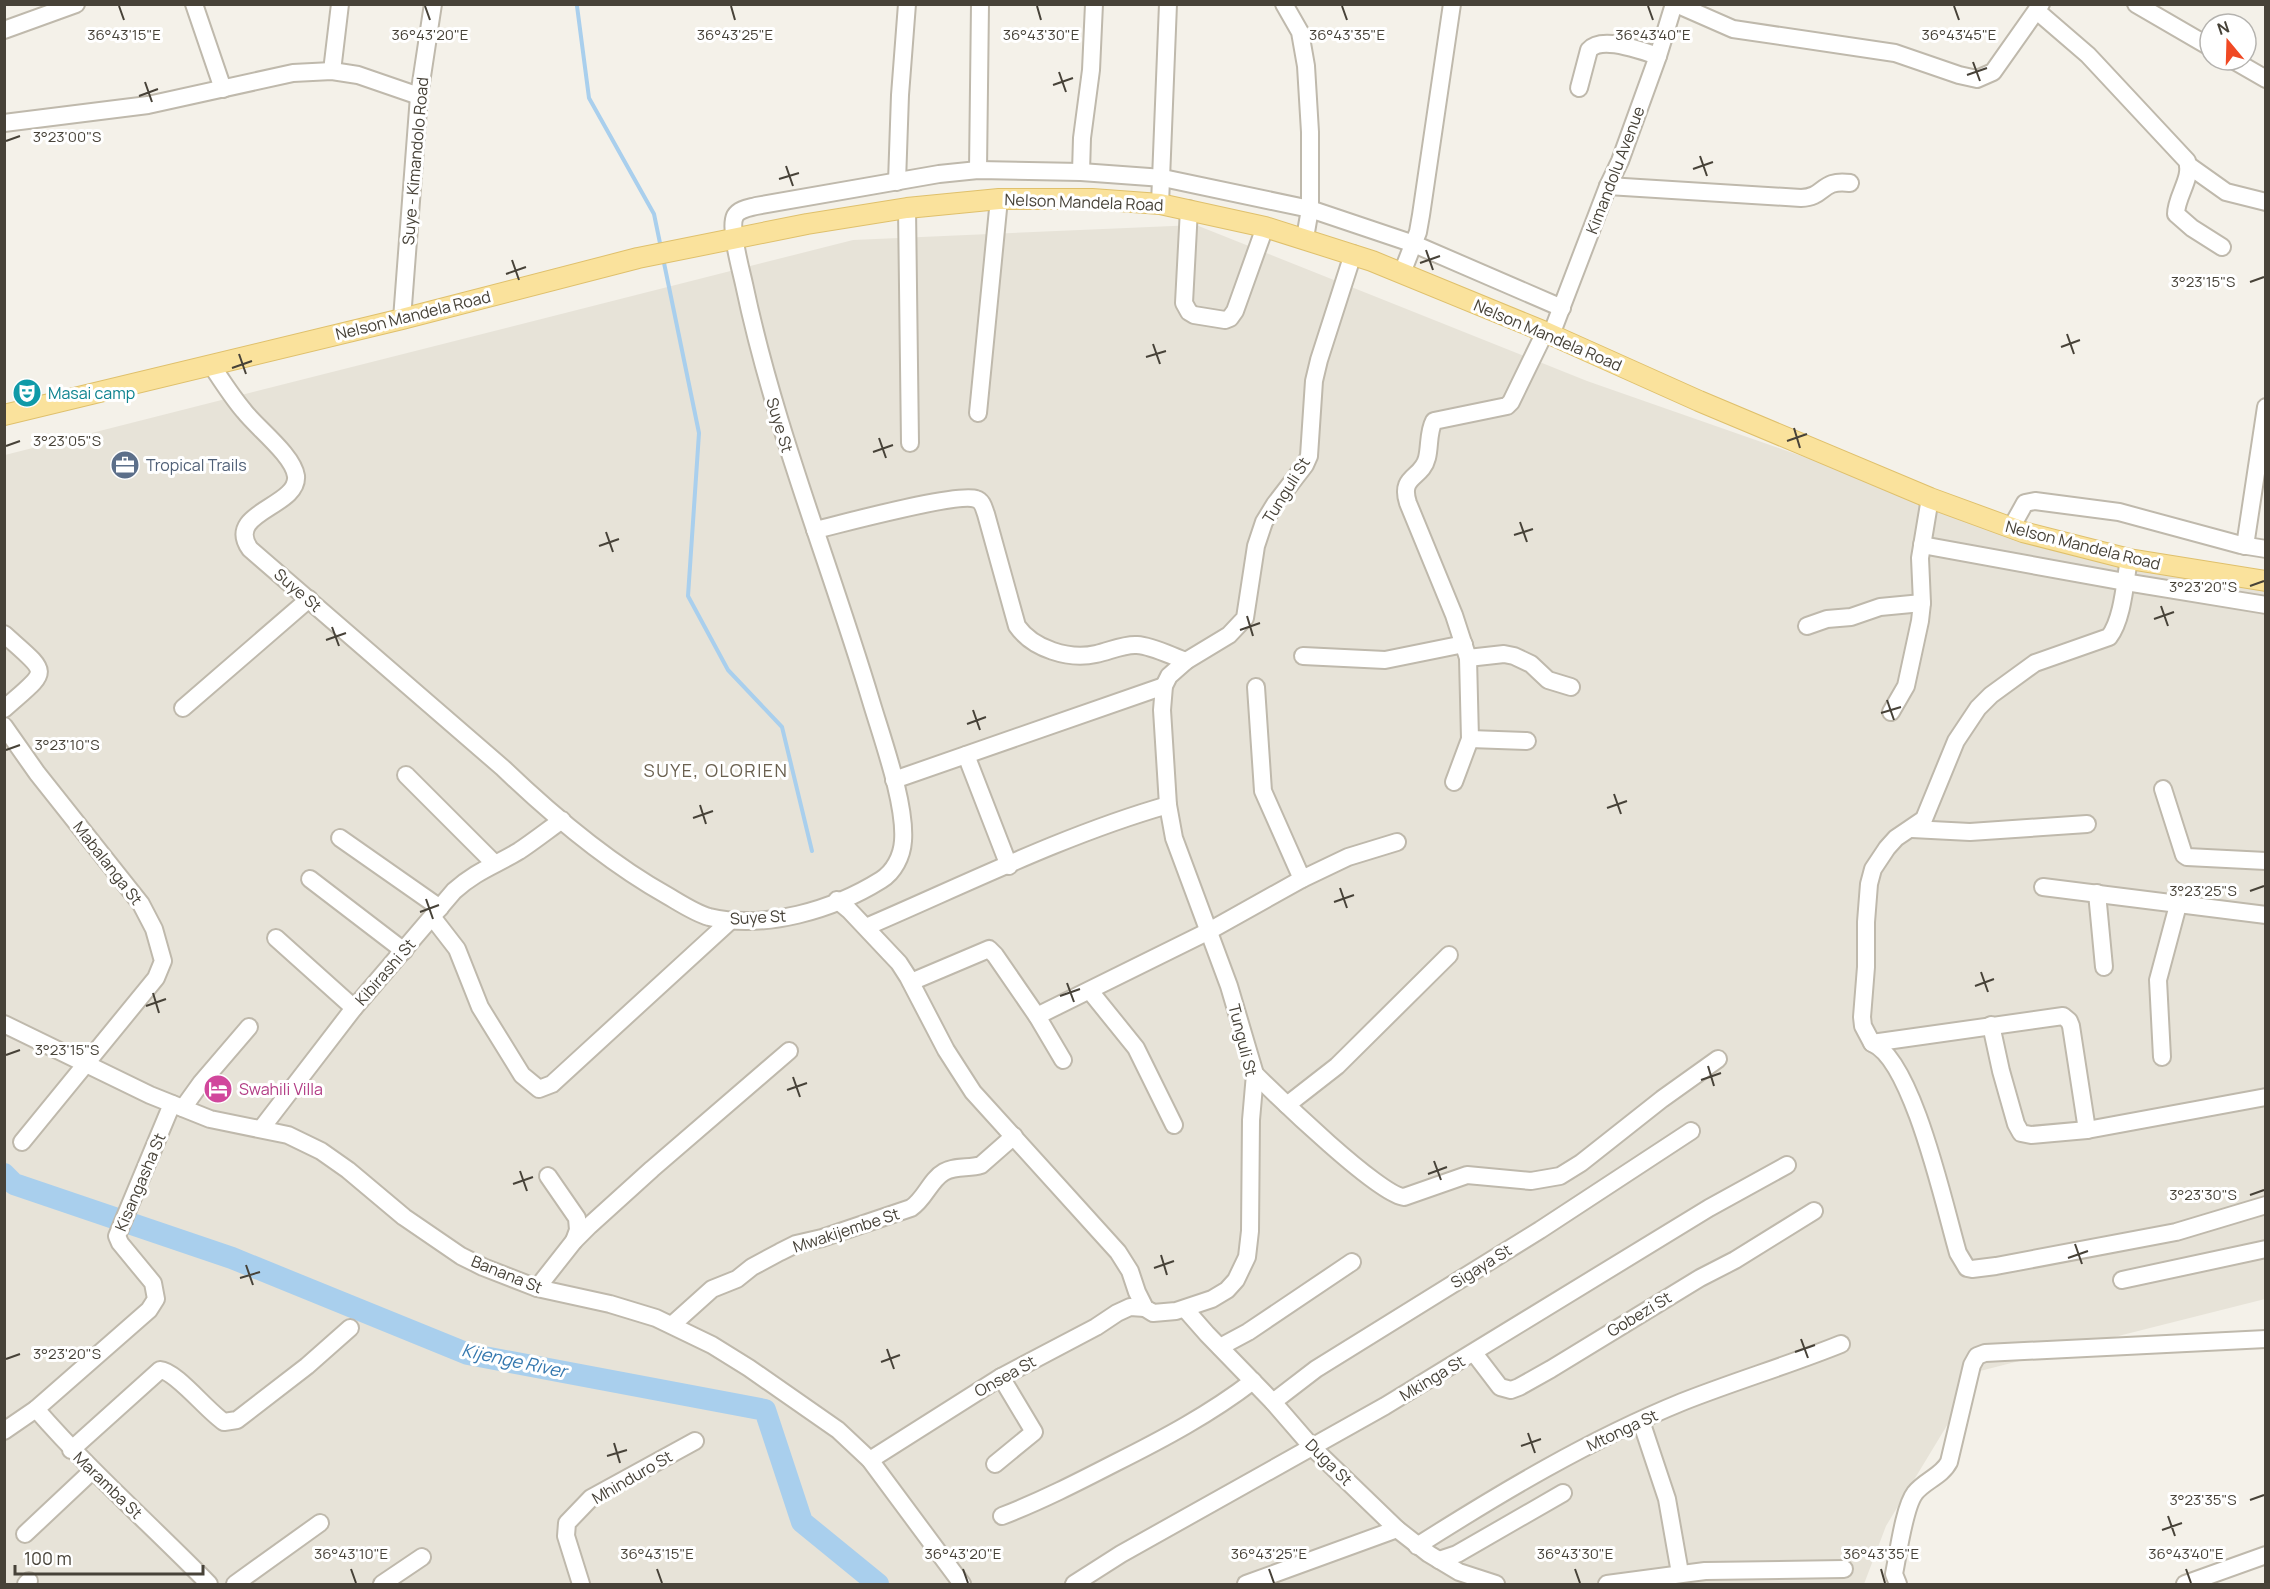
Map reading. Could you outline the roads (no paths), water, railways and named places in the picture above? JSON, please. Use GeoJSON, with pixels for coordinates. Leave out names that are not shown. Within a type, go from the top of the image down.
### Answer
{"type":"FeatureCollection","features":[{"type":"Feature","properties":{"kind":"main road","name":"Nelson Mandela Road"},"geometry":{"type":"LineString","coordinates":[[4,415],[402,319],[638,258],[734,238],[907,208],[999,199],[1092,199],[1189,208],[1305,238],[1402,273],[1548,333],[1699,401],[1930,498],[2011,528],[2129,559],[2265,581]]}},
{"type":"Feature","properties":{"kind":"street"},"geometry":{"type":"LineString","coordinates":[[194,4],[223,89]]}},
{"type":"Feature","properties":{"kind":"street"},"geometry":{"type":"LineString","coordinates":[[332,71],[340,4]]}},
{"type":"Feature","properties":{"kind":"street","name":"Suye - Kimandolo Road"},"geometry":{"type":"LineString","coordinates":[[402,319],[419,96],[433,4]]}},
{"type":"Feature","properties":{"kind":"street"},"geometry":{"type":"LineString","coordinates":[[897,182],[900,95],[907,4]]}},
{"type":"Feature","properties":{"kind":"street"},"geometry":{"type":"LineString","coordinates":[[978,170],[980,4]]}},
{"type":"Feature","properties":{"kind":"street"},"geometry":{"type":"LineString","coordinates":[[1081,172],[1082,138],[1091,70],[1094,4]]}},
{"type":"Feature","properties":{"kind":"street"},"geometry":{"type":"LineString","coordinates":[[1160,204],[1163,178],[1168,4]]}},
{"type":"Feature","properties":{"kind":"street"},"geometry":{"type":"LineString","coordinates":[[1284,4],[1300,32],[1305,59],[1311,132],[1310,209],[1305,238]]}},
{"type":"Feature","properties":{"kind":"street"},"geometry":{"type":"LineString","coordinates":[[1402,273],[1413,244],[1426,183],[1452,4]]}},
{"type":"Feature","properties":{"kind":"street"},"geometry":{"type":"LineString","coordinates":[[1675,4],[1733,29],[1895,53],[1977,80],[1993,72],[2039,8],[2102,69],[2188,165],[2226,192],[2265,202]]}},
{"type":"Feature","properties":{"kind":"street","name":"Kimandolu Avenue"},"geometry":{"type":"LineString","coordinates":[[1466,651],[1405,495],[1406,486],[1426,461],[1434,421],[1507,406],[1511,402],[1562,308],[1608,186],[1620,161],[1675,4]]}},
{"type":"Feature","properties":{"kind":"street"},"geometry":{"type":"LineString","coordinates":[[2136,4],[2198,40]]}},
{"type":"Feature","properties":{"kind":"street"},"geometry":{"type":"LineString","coordinates":[[4,30],[69,6]]}},
{"type":"Feature","properties":{"kind":"street"},"geometry":{"type":"LineString","coordinates":[[1579,88],[1589,50],[1593,46],[1605,43],[1658,56]]}},
{"type":"Feature","properties":{"kind":"street"},"geometry":{"type":"LineString","coordinates":[[4,123],[148,105],[293,73],[332,71],[358,75],[419,96]]}},
{"type":"Feature","properties":{"kind":"street"},"geometry":{"type":"LineString","coordinates":[[2188,165],[2176,214],[2192,228],[2222,247]]}},
{"type":"Feature","properties":{"kind":"street"},"geometry":{"type":"LineString","coordinates":[[734,238],[734,217],[743,210],[939,174],[978,170],[1081,172],[1163,178],[1310,209],[1413,244],[1562,308]]}},
{"type":"Feature","properties":{"kind":"street"},"geometry":{"type":"LineString","coordinates":[[1608,186],[1801,198],[1813,196],[1834,182],[1850,183]]}},
{"type":"Feature","properties":{"kind":"street"},"geometry":{"type":"LineString","coordinates":[[978,413],[999,199]]}},
{"type":"Feature","properties":{"kind":"street"},"geometry":{"type":"LineString","coordinates":[[907,208],[910,443]]}},
{"type":"Feature","properties":{"kind":"street"},"geometry":{"type":"LineString","coordinates":[[1189,208],[1184,303],[1189,312],[1194,315],[1225,320],[1230,318],[1265,227]]}},
{"type":"Feature","properties":{"kind":"street","name":"Suye St"},"geometry":{"type":"LineString","coordinates":[[212,366],[231,396],[282,452],[296,477],[295,485],[286,496],[250,522],[244,532],[244,538],[250,549],[614,863],[643,882],[705,916],[730,921],[765,920],[804,914],[884,878],[901,855],[904,839],[894,780],[859,661],[771,395],[751,319],[734,238]]}},
{"type":"Feature","properties":{"kind":"street","name":"Tunguli St"},"geometry":{"type":"LineString","coordinates":[[1146,1308],[1154,1313],[1168,1313],[1212,1299],[1227,1290],[1243,1270],[1250,1231],[1251,1119],[1255,1074],[1229,986],[1174,838],[1168,805],[1162,710],[1164,686],[1169,676],[1186,662],[1229,635],[1245,618],[1256,546],[1264,522],[1309,456],[1314,381],[1353,254]]}},
{"type":"Feature","properties":{"kind":"street"},"geometry":{"type":"LineString","coordinates":[[2245,546],[2265,407]]}},
{"type":"Feature","properties":{"kind":"street"},"geometry":{"type":"LineString","coordinates":[[815,530],[932,503],[966,498],[976,499],[981,502],[986,514],[1017,626],[1021,633],[1045,648],[1066,654],[1094,655],[1140,645],[1186,662]]}},
{"type":"Feature","properties":{"kind":"street"},"geometry":{"type":"LineString","coordinates":[[1891,712],[1906,686],[1922,603],[1920,558],[1930,498]]}},
{"type":"Feature","properties":{"kind":"street"},"geometry":{"type":"LineString","coordinates":[[2011,528],[2025,503],[2035,501],[2119,512],[2245,546],[2265,549]]}},
{"type":"Feature","properties":{"kind":"street"},"geometry":{"type":"LineString","coordinates":[[1922,545],[2125,582],[2265,604]]}},
{"type":"Feature","properties":{"kind":"street"},"geometry":{"type":"LineString","coordinates":[[2129,559],[2115,630],[2109,637],[2035,663],[2007,681],[1978,708],[1956,741],[1924,819],[1896,838],[1873,869],[1869,884],[1863,1026],[1872,1043],[1895,1064],[1909,1094],[1921,1124],[1958,1253],[1967,1268],[1996,1266],[2176,1232],[2265,1205]]}},
{"type":"Feature","properties":{"kind":"street"},"geometry":{"type":"LineString","coordinates":[[183,708],[309,599]]}},
{"type":"Feature","properties":{"kind":"street"},"geometry":{"type":"LineString","coordinates":[[1807,626],[1827,619],[1851,617],[1880,607],[1922,603]]}},
{"type":"Feature","properties":{"kind":"street"},"geometry":{"type":"LineString","coordinates":[[4,634],[38,665],[40,672],[39,678],[31,687],[4,709]]}},
{"type":"Feature","properties":{"kind":"street"},"geometry":{"type":"LineString","coordinates":[[1303,656],[1385,660],[1466,651],[1504,654],[1531,664],[1548,680],[1571,687]]}},
{"type":"Feature","properties":{"kind":"street"},"geometry":{"type":"LineString","coordinates":[[1454,782],[1470,739],[1466,651]]}},
{"type":"Feature","properties":{"kind":"street"},"geometry":{"type":"LineString","coordinates":[[894,780],[1164,686]]}},
{"type":"Feature","properties":{"kind":"street"},"geometry":{"type":"LineString","coordinates":[[1256,687],[1263,791],[1302,879]]}},
{"type":"Feature","properties":{"kind":"street","name":"Mabalanga St"},"geometry":{"type":"LineString","coordinates":[[4,726],[37,774],[141,904],[149,918],[163,961],[156,978],[22,1142]]}},
{"type":"Feature","properties":{"kind":"street"},"geometry":{"type":"LineString","coordinates":[[1470,739],[1527,741]]}},
{"type":"Feature","properties":{"kind":"street"},"geometry":{"type":"LineString","coordinates":[[966,755],[1009,866]]}},
{"type":"Feature","properties":{"kind":"street"},"geometry":{"type":"LineString","coordinates":[[406,775],[494,863]]}},
{"type":"Feature","properties":{"kind":"street"},"geometry":{"type":"LineString","coordinates":[[2163,789],[2184,855],[2265,861]]}},
{"type":"Feature","properties":{"kind":"street"},"geometry":{"type":"LineString","coordinates":[[866,927],[1126,817],[1168,805]]}},
{"type":"Feature","properties":{"kind":"street","name":"Kibirashi St"},"geometry":{"type":"LineString","coordinates":[[261,1129],[354,1008],[465,881],[494,863],[518,852],[562,820]]}},
{"type":"Feature","properties":{"kind":"street"},"geometry":{"type":"LineString","coordinates":[[1912,829],[1970,832],[2087,824]]}},
{"type":"Feature","properties":{"kind":"street"},"geometry":{"type":"LineString","coordinates":[[340,838],[436,913],[458,949],[480,1007],[522,1075],[539,1089],[552,1084],[730,921]]}},
{"type":"Feature","properties":{"kind":"street"},"geometry":{"type":"LineString","coordinates":[[1037,1016],[1209,931],[1302,879],[1348,857],[1397,842]]}},
{"type":"Feature","properties":{"kind":"street"},"geometry":{"type":"LineString","coordinates":[[310,879],[404,951]]}},
{"type":"Feature","properties":{"kind":"street"},"geometry":{"type":"LineString","coordinates":[[2043,886],[2265,915]]}},
{"type":"Feature","properties":{"kind":"street"},"geometry":{"type":"LineString","coordinates":[[2097,893],[2104,967]]}},
{"type":"Feature","properties":{"kind":"street"},"geometry":{"type":"LineString","coordinates":[[837,900],[866,927],[898,963],[911,982],[946,1050],[973,1092],[1118,1252],[1130,1271],[1137,1292],[1146,1308]]}},
{"type":"Feature","properties":{"kind":"street"},"geometry":{"type":"LineString","coordinates":[[2162,1057],[2158,980],[2178,904]]}},
{"type":"Feature","properties":{"kind":"street"},"geometry":{"type":"LineString","coordinates":[[276,938],[354,1008]]}},
{"type":"Feature","properties":{"kind":"street"},"geometry":{"type":"LineString","coordinates":[[911,982],[989,949],[996,955],[1037,1016],[1062,1060]]}},
{"type":"Feature","properties":{"kind":"street"},"geometry":{"type":"LineString","coordinates":[[1287,1105],[1337,1066],[1449,955]]}},
{"type":"Feature","properties":{"kind":"street"},"geometry":{"type":"LineString","coordinates":[[1090,991],[1136,1048],[1174,1125]]}},
{"type":"Feature","properties":{"kind":"street"},"geometry":{"type":"LineString","coordinates":[[1872,1043],[2058,1015],[2067,1018],[2071,1026],[2087,1130]]}},
{"type":"Feature","properties":{"kind":"street","name":"Banana St"},"geometry":{"type":"LineString","coordinates":[[4,1024],[133,1088],[177,1106],[210,1119],[288,1135],[321,1151],[362,1180],[404,1217],[461,1256],[501,1275],[537,1288],[637,1312],[673,1324],[749,1368],[838,1430],[870,1460],[962,1584]]}},
{"type":"Feature","properties":{"kind":"street"},"geometry":{"type":"LineString","coordinates":[[1991,1025],[2001,1071],[2018,1130],[2021,1133],[2031,1135],[2087,1130],[2265,1098]]}},
{"type":"Feature","properties":{"kind":"street"},"geometry":{"type":"LineString","coordinates":[[177,1106],[201,1083],[249,1027]]}},
{"type":"Feature","properties":{"kind":"street"},"geometry":{"type":"LineString","coordinates":[[537,1288],[574,1241],[652,1169],[789,1051]]}},
{"type":"Feature","properties":{"kind":"street"},"geometry":{"type":"LineString","coordinates":[[1255,1074],[1380,1186],[1394,1195],[1404,1197],[1467,1175],[1531,1181],[1560,1176],[1581,1163],[1662,1099],[1718,1059]]}},
{"type":"Feature","properties":{"kind":"street","name":"Kisangasha St"},"geometry":{"type":"LineString","coordinates":[[4,1431],[36,1409],[149,1310],[156,1299],[153,1283],[120,1243],[117,1236],[177,1106]]}},
{"type":"Feature","properties":{"kind":"street","name":"Sigaya St"},"geometry":{"type":"LineString","coordinates":[[1274,1402],[1333,1358],[1540,1230],[1691,1131]]}},
{"type":"Feature","properties":{"kind":"street","name":"Mwakijembe St"},"geometry":{"type":"LineString","coordinates":[[673,1324],[712,1289],[737,1279],[752,1267],[796,1244],[822,1238],[911,1208],[917,1204],[940,1174],[964,1166],[981,1165],[1014,1136]]}},
{"type":"Feature","properties":{"kind":"street","name":"Mkinga St"},"geometry":{"type":"LineString","coordinates":[[1074,1584],[1121,1554],[1474,1353],[1709,1208],[1786,1165]]}},
{"type":"Feature","properties":{"kind":"street"},"geometry":{"type":"LineString","coordinates":[[548,1176],[577,1218],[578,1230],[574,1241]]}},
{"type":"Feature","properties":{"kind":"street","name":"Gobezi St"},"geometry":{"type":"LineString","coordinates":[[1474,1353],[1500,1387],[1511,1390],[1519,1387],[1814,1211]]}},
{"type":"Feature","properties":{"kind":"street"},"geometry":{"type":"LineString","coordinates":[[2122,1280],[2265,1249]]}},
{"type":"Feature","properties":{"kind":"street"},"geometry":{"type":"LineString","coordinates":[[1220,1347],[1248,1332],[1352,1262]]}},
{"type":"Feature","properties":{"kind":"street","name":"Onsea St"},"geometry":{"type":"LineString","coordinates":[[870,1460],[936,1416],[1001,1377],[1124,1310],[1136,1306],[1146,1308]]}},
{"type":"Feature","properties":{"kind":"street","name":"Duga St"},"geometry":{"type":"LineString","coordinates":[[1185,1309],[1274,1402],[1312,1447],[1397,1529],[1417,1546],[1460,1572],[1496,1584]]}},
{"type":"Feature","properties":{"kind":"street"},"geometry":{"type":"LineString","coordinates":[[71,1450],[160,1371],[170,1373],[212,1414],[224,1422],[237,1420],[307,1366],[350,1328]]}},
{"type":"Feature","properties":{"kind":"street"},"geometry":{"type":"LineString","coordinates":[[1898,1584],[1894,1574],[1909,1504],[1917,1491],[1946,1468],[1949,1462],[1972,1365],[1977,1356],[1985,1353],[2265,1339]]}},
{"type":"Feature","properties":{"kind":"street","name":"Mtonga St"},"geometry":{"type":"LineString","coordinates":[[1417,1546],[1539,1472],[1585,1447],[1682,1403],[1841,1344]]}},
{"type":"Feature","properties":{"kind":"street"},"geometry":{"type":"LineString","coordinates":[[995,1464],[1035,1432],[1001,1377]]}},
{"type":"Feature","properties":{"kind":"street"},"geometry":{"type":"LineString","coordinates":[[1002,1516],[1044,1500],[1159,1441],[1213,1410],[1253,1381]]}},
{"type":"Feature","properties":{"kind":"street","name":"Maramba St"},"geometry":{"type":"LineString","coordinates":[[36,1409],[71,1450],[209,1584]]}},
{"type":"Feature","properties":{"kind":"street"},"geometry":{"type":"LineString","coordinates":[[1641,1421],[1667,1498],[1680,1573]]}},
{"type":"Feature","properties":{"kind":"street","name":"Mhinduro St"},"geometry":{"type":"LineString","coordinates":[[581,1584],[566,1536],[567,1523],[591,1498],[695,1441]]}},
{"type":"Feature","properties":{"kind":"street"},"geometry":{"type":"LineString","coordinates":[[25,1534],[92,1471]]}},
{"type":"Feature","properties":{"kind":"street"},"geometry":{"type":"LineString","coordinates":[[1439,1560],[1457,1554],[1563,1493]]}},
{"type":"Feature","properties":{"kind":"street"},"geometry":{"type":"LineString","coordinates":[[238,1584],[320,1523]]}},
{"type":"Feature","properties":{"kind":"street"},"geometry":{"type":"LineString","coordinates":[[1246,1584],[1397,1529]]}},
{"type":"Feature","properties":{"kind":"street"},"geometry":{"type":"LineString","coordinates":[[2185,1584],[2265,1555]]}},
{"type":"Feature","properties":{"kind":"street"},"geometry":{"type":"LineString","coordinates":[[382,1584],[422,1557]]}},
{"type":"Feature","properties":{"kind":"street"},"geometry":{"type":"LineString","coordinates":[[1607,1584],[1680,1573],[1844,1569]]}},
{"type":"Feature","properties":{"kind":"waterway"},"geometry":{"type":"LineString","coordinates":[[577,6],[589,98],[654,214],[661,248]]}},
{"type":"Feature","properties":{"kind":"waterway"},"geometry":{"type":"LineString","coordinates":[[663,258],[699,433],[688,596],[728,670],[782,727],[812,851]]}},
{"type":"Feature","properties":{"kind":"waterway","name":"Kijenge River"},"geometry":{"type":"LineString","coordinates":[[4,1174],[14,1184],[232,1258],[468,1354],[765,1410],[802,1522],[878,1584]]}},
{"type":"Feature","properties":{"kind":"place","name":"Masai camp"},"geometry":{"type":"Point","coordinates":[27,393]}},
{"type":"Feature","properties":{"kind":"place","name":"Tropical Trails"},"geometry":{"type":"Point","coordinates":[125,465]}},
{"type":"Feature","properties":{"kind":"place","name":"Swahili Villa"},"geometry":{"type":"Point","coordinates":[218,1089]}},
{"type":"Feature","properties":{"kind":"district","name":"SUYE, OLORIEN"},"geometry":{"type":"Point","coordinates":[716,771]}}]}
